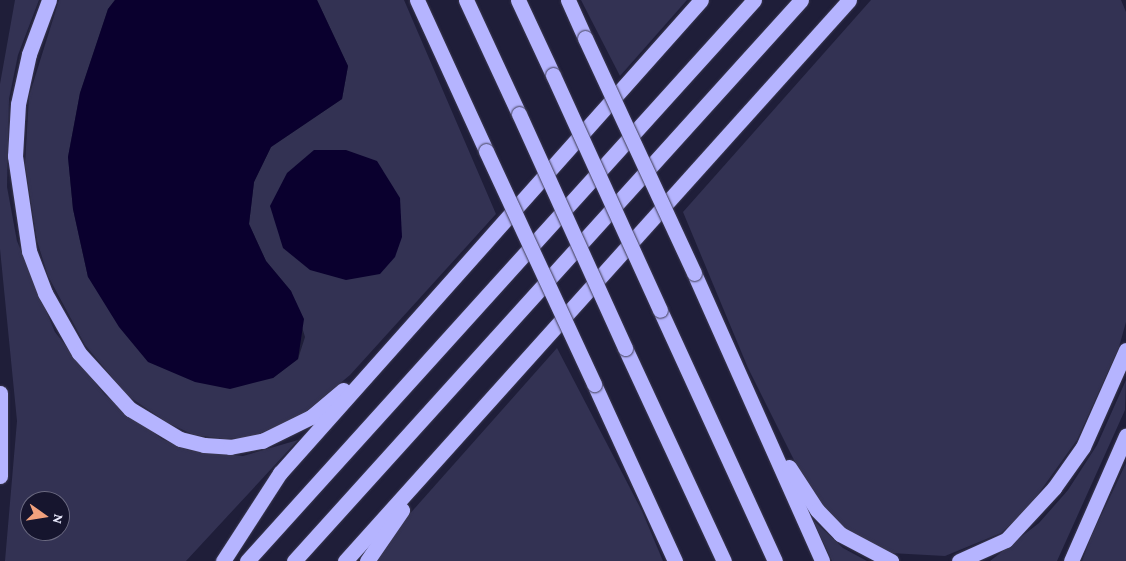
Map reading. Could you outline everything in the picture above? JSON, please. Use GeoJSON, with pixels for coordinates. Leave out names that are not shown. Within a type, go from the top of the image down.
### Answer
{"type":"FeatureCollection","features":[{"type":"Feature","properties":{"kind":"highway"},"geometry":{"type":"LineString","coordinates":[[49,0],[29,54],[18,104],[15,156],[19,205],[45,293],[79,354],[101,380],[157,428],[180,439],[230,448],[262,441],[310,417],[380,358]]}},
{"type":"Feature","properties":{"kind":"highway"},"geometry":{"type":"LineString","coordinates":[[417,0],[675,561]]}},
{"type":"Feature","properties":{"kind":"highway"},"geometry":{"type":"LineString","coordinates":[[466,0],[724,561]]}},
{"type":"Feature","properties":{"kind":"highway"},"geometry":{"type":"LineString","coordinates":[[518,0],[775,561]]}},
{"type":"Feature","properties":{"kind":"highway"},"geometry":{"type":"LineString","coordinates":[[568,0],[760,416],[822,561]]}},
{"type":"Feature","properties":{"kind":"highway"},"geometry":{"type":"LineString","coordinates":[[223,561],[280,473],[380,358],[701,0]]}},
{"type":"Feature","properties":{"kind":"highway"},"geometry":{"type":"LineString","coordinates":[[247,561],[754,0]]}},
{"type":"Feature","properties":{"kind":"highway"},"geometry":{"type":"LineString","coordinates":[[294,561],[801,0]]}},
{"type":"Feature","properties":{"kind":"highway"},"geometry":{"type":"LineString","coordinates":[[345,561],[849,0]]}},
{"type":"Feature","properties":{"kind":"highway"},"geometry":{"type":"LineString","coordinates":[[959,561],[1006,540],[1054,488],[1083,446],[1126,350]]}},
{"type":"Feature","properties":{"kind":"highway"},"geometry":{"type":"LineString","coordinates":[[0,393],[0,476]]}},
{"type":"Feature","properties":{"kind":"highway"},"geometry":{"type":"LineString","coordinates":[[760,416],[817,510],[857,546],[891,561]]}},
{"type":"Feature","properties":{"kind":"highway"},"geometry":{"type":"LineString","coordinates":[[1071,561],[1126,436]]}},
{"type":"Feature","properties":{"kind":"highway"},"geometry":{"type":"LineString","coordinates":[[367,561],[434,464]]}},
{"type":"Feature","properties":{"kind":"shaded area"},"geometry":{"type":"Polygon","coordinates":[[[15,0],[39,0],[18,55],[9,99],[7,187],[17,241],[55,332],[105,395],[162,439],[188,450],[243,456],[298,440],[186,561],[5,561],[17,421],[0,249],[0,84],[15,0]]]}},
{"type":"Feature","properties":{"kind":"shaded area"},"geometry":{"type":"Polygon","coordinates":[[[59,0],[115,0],[108,9],[80,93],[68,157],[73,209],[88,277],[273,378],[298,359],[305,337],[291,291],[266,261],[249,224],[254,182],[271,147],[342,99],[348,66],[317,0],[404,0],[496,214],[350,375],[302,415],[252,437],[225,439],[194,435],[168,423],[128,396],[85,345],[48,276],[37,241],[25,164],[29,96],[59,0]]]}},
{"type":"Feature","properties":{"kind":"shaded area"},"geometry":{"type":"Polygon","coordinates":[[[115,0],[317,0],[348,66],[342,99],[271,147],[254,182],[249,224],[266,261],[291,291],[304,319],[298,359],[273,378],[230,389],[195,382],[148,362],[119,327],[88,277],[73,209],[68,157],[80,93],[108,9],[115,0]]]}},
{"type":"Feature","properties":{"kind":"shaded area"},"geometry":{"type":"Polygon","coordinates":[[[581,0],[687,0],[620,76],[581,0]]]}},
{"type":"Feature","properties":{"kind":"shaded area"},"geometry":{"type":"Polygon","coordinates":[[[871,0],[1121,0],[1126,12],[1126,322],[1119,347],[1077,440],[1026,511],[1001,533],[945,556],[890,553],[861,541],[833,519],[809,490],[748,368],[683,212],[871,0]]]}},
{"type":"Feature","properties":{"kind":"shaded area"},"geometry":{"type":"Polygon","coordinates":[[[314,150],[346,150],[377,161],[400,198],[402,237],[395,257],[380,274],[346,280],[310,270],[283,248],[270,206],[287,173],[314,150]]]}},
{"type":"Feature","properties":{"kind":"shaded area"},"geometry":{"type":"Polygon","coordinates":[[[557,348],[642,511],[663,561],[375,561],[399,526],[557,348]]]}},
{"type":"Feature","properties":{"kind":"shaded area"},"geometry":{"type":"Polygon","coordinates":[[[1126,380],[1125,410],[1057,561],[990,561],[1039,523],[1068,490],[1097,445],[1126,380]]]}},
{"type":"Feature","properties":{"kind":"shaded area"},"geometry":{"type":"Polygon","coordinates":[[[1126,463],[1126,561],[1082,561],[1091,537],[1126,463]]]}},
{"type":"Feature","properties":{"kind":"shaded area"},"geometry":{"type":"Polygon","coordinates":[[[813,520],[843,548],[867,561],[832,561],[813,520]]]}}]}
